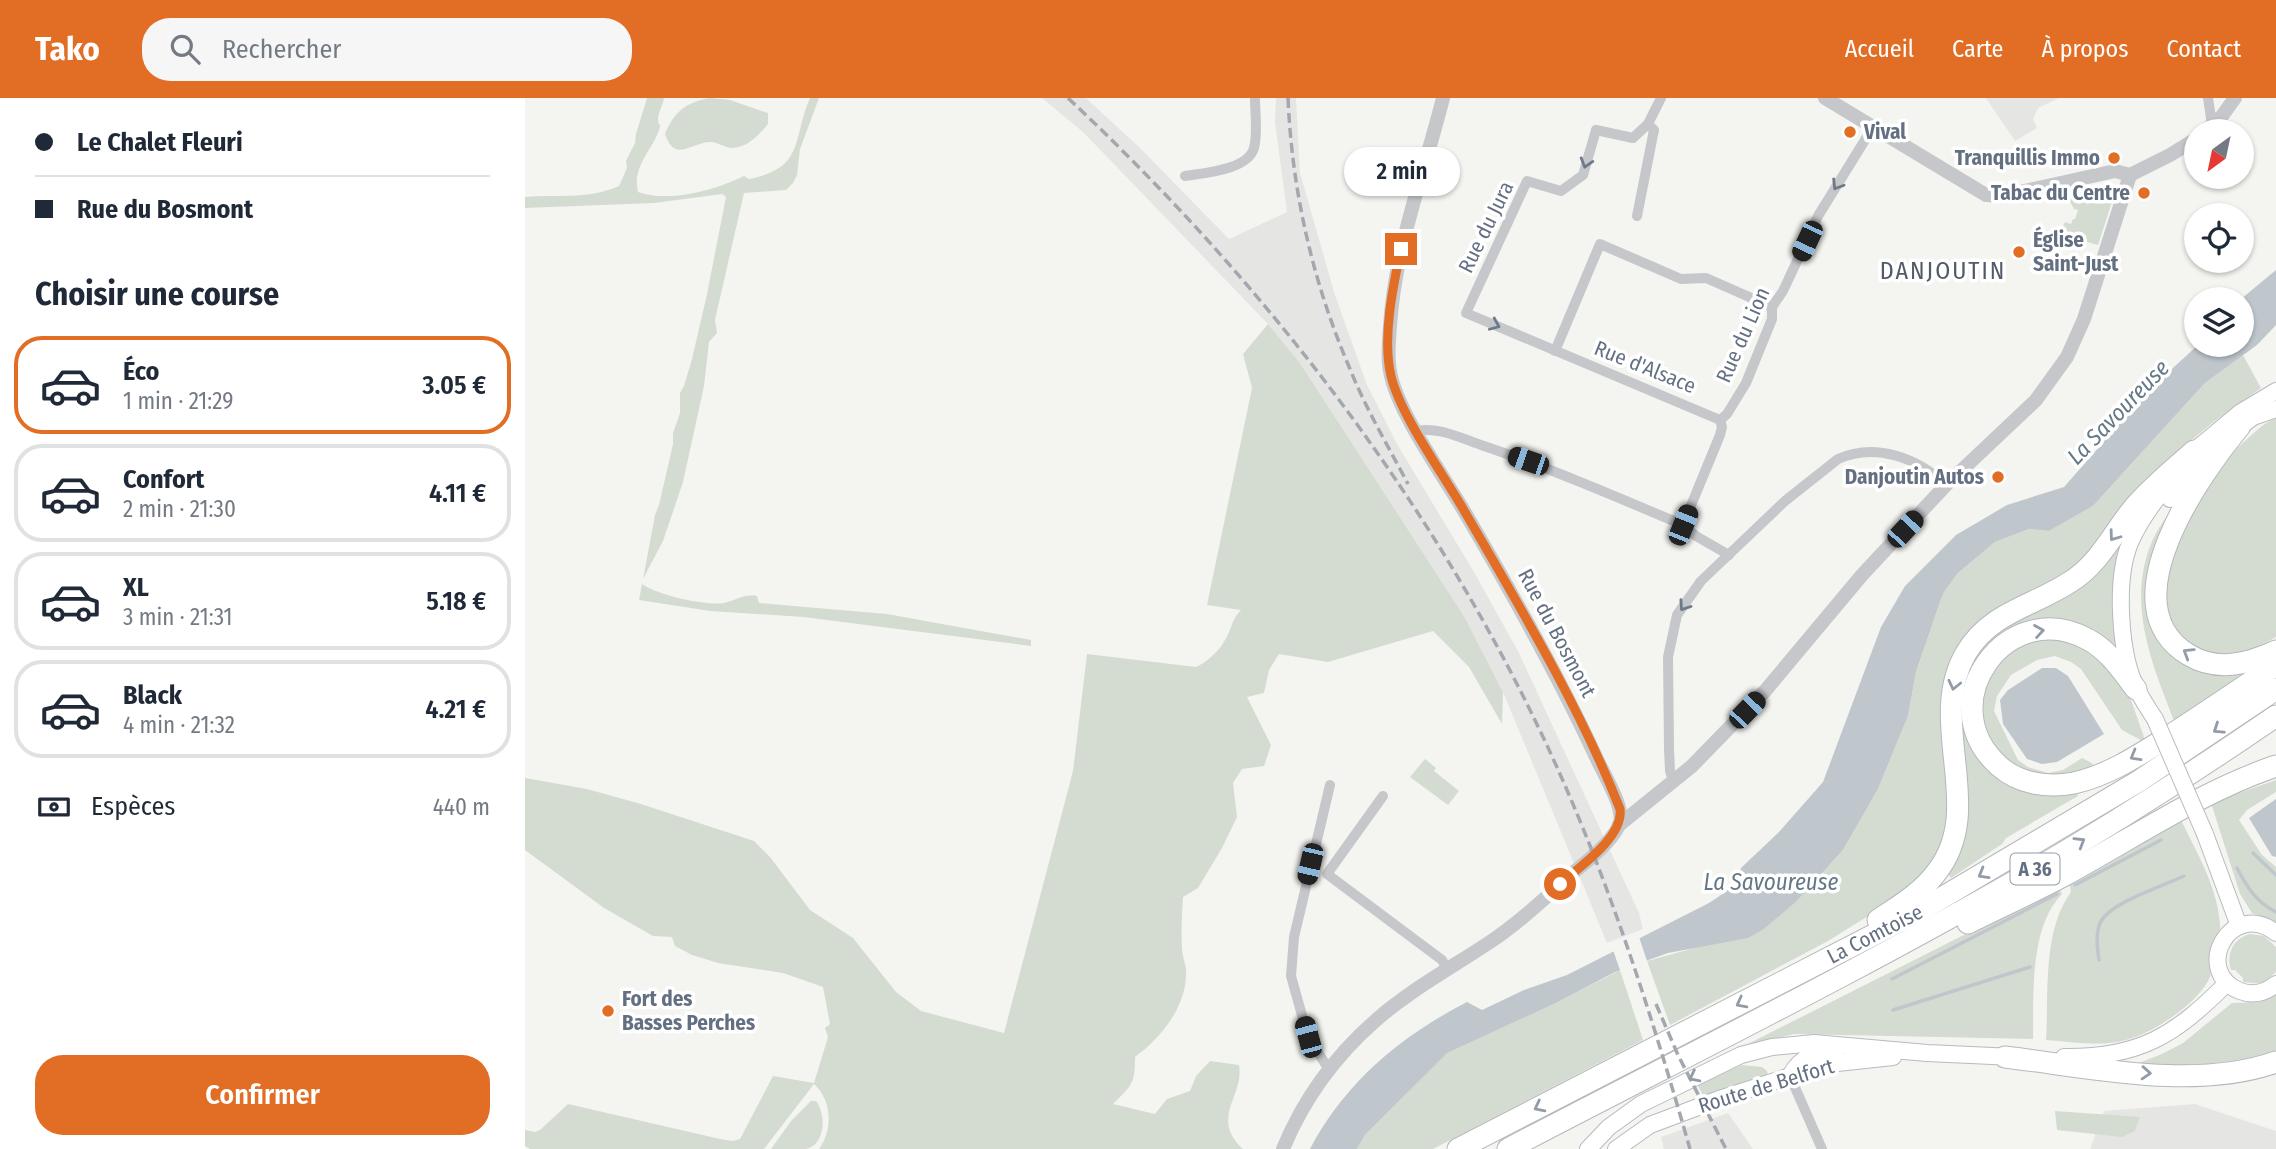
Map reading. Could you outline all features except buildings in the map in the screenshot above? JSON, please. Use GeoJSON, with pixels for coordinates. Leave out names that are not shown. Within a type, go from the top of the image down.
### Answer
{"type":"FeatureCollection","features":[{"type":"Feature","properties":{"kind":"highway"},"geometry":{"type":"LineString","coordinates":[[2240,426],[2203,475],[2168,541],[2157,576],[2157,610],[2172,640],[2180,649],[2200,660],[2234,665],[2276,651]]}},
{"type":"Feature","properties":{"kind":"highway"},"geometry":{"type":"LineString","coordinates":[[1801,971],[1910,899],[1931,880],[1949,855],[1955,839],[1959,813],[1950,727],[1952,691],[1962,660],[1975,639],[2000,617],[2059,589],[2083,574],[2143,498],[2194,451]]}},
{"type":"Feature","properties":{"kind":"highway"},"geometry":{"type":"LineString","coordinates":[[2136,689],[2110,657],[2086,638],[2058,629],[2036,631],[2009,640],[1984,666],[1977,678],[1973,695],[1973,723],[1986,751],[1997,765],[2012,775],[2038,784],[2075,783],[2101,775],[2149,748],[2276,665]]}},
{"type":"Feature","properties":{"kind":"highway","name":"La Comtoise"},"geometry":{"type":"LineString","coordinates":[[1458,1149],[1872,937],[1983,875],[2139,781],[2276,689]]}},
{"type":"Feature","properties":{"kind":"highway","name":"La Comtoise"},"geometry":{"type":"LineString","coordinates":[[1508,1149],[1784,1006],[2032,871],[2147,801],[2276,716]]}},
{"type":"Feature","properties":{"kind":"highway"},"geometry":{"type":"LineString","coordinates":[[1784,1006],[1948,932],[2064,875],[2200,798],[2276,766]]}},
{"type":"Feature","properties":{"kind":"highway"},"geometry":{"type":"LineString","coordinates":[[2005,1057],[2124,1072],[2175,1075],[2240,1072],[2276,1062]]}},
{"type":"Feature","properties":{"kind":"main road"},"geometry":{"type":"LineString","coordinates":[[2155,719],[2136,689],[2122,625],[2122,572],[2130,542],[2161,493],[2194,451],[2252,404],[2276,391]]}},
{"type":"Feature","properties":{"kind":"main road"},"geometry":{"type":"LineString","coordinates":[[2239,926],[2205,834],[2155,719],[2138,664],[2130,622],[2131,583],[2134,561],[2155,518],[2181,483],[2240,426],[2276,409]]}},
{"type":"Feature","properties":{"kind":"main road"},"geometry":{"type":"LineString","coordinates":[[2276,933],[2259,924],[2239,926],[2227,934],[2217,955],[2219,970],[2227,983],[2238,990],[2264,992],[2276,984]]}},
{"type":"Feature","properties":{"kind":"main road","name":"Route de Belfort"},"geometry":{"type":"LineString","coordinates":[[1588,1149],[1609,1127],[1641,1104],[1741,1055],[1792,1044],[1814,1043],[2005,1057],[2106,1056],[2138,1048],[2175,1029],[2199,1011],[2227,983]]}},
{"type":"Feature","properties":{"kind":"main road"},"geometry":{"type":"LineString","coordinates":[[1790,1076],[1797,1063],[1808,1057],[1866,1046]]}},
{"type":"Feature","properties":{"kind":"main road","name":"Route de Belfort"},"geometry":{"type":"LineString","coordinates":[[1616,1149],[1650,1125],[1790,1076],[1828,1065],[1927,1053]]}},
{"type":"Feature","properties":{"kind":"street"},"geometry":{"type":"LineString","coordinates":[[1185,176],[1228,168],[1249,157],[1254,148],[1255,98]]}},
{"type":"Feature","properties":{"kind":"street","name":"Rue du Bosmont"},"geometry":{"type":"LineString","coordinates":[[1443,98],[1404,235],[1391,311],[1388,350],[1390,374],[1394,388],[1416,431],[1501,574],[1576,715],[1620,809],[1619,825]]}},
{"type":"Feature","properties":{"kind":"street"},"geometry":{"type":"LineString","coordinates":[[1637,216],[1654,130],[1648,124],[1661,98]]}},
{"type":"Feature","properties":{"kind":"street"},"geometry":{"type":"LineString","coordinates":[[1825,98],[1986,195],[2002,196],[2115,171],[2130,175],[2184,146]]}},
{"type":"Feature","properties":{"kind":"street"},"geometry":{"type":"LineString","coordinates":[[2208,98],[2209,119]]}},
{"type":"Feature","properties":{"kind":"street"},"geometry":{"type":"LineString","coordinates":[[2217,119],[2235,98]]}},
{"type":"Feature","properties":{"kind":"street","name":"Rue du Jura"},"geometry":{"type":"LineString","coordinates":[[1555,351],[1465,313],[1527,181],[1561,191],[1583,175],[1596,130],[1633,138],[1648,124]]}},
{"type":"Feature","properties":{"kind":"street","name":"Rue du Lion"},"geometry":{"type":"LineString","coordinates":[[1683,525],[1720,435],[1720,420],[1727,414],[1746,383],[1772,319],[1772,307],[1783,291],[1818,216],[1873,127]]}},
{"type":"Feature","properties":{"kind":"street"},"geometry":{"type":"LineString","coordinates":[[1283,1149],[1306,1102],[1328,1068],[1376,1020],[1410,993],[1492,941],[1527,915],[1593,857],[1619,825],[1692,766],[1765,691],[1862,575],[1946,485],[2036,400],[2067,357],[2095,289],[2130,175]]}},
{"type":"Feature","properties":{"kind":"street"},"geometry":{"type":"LineString","coordinates":[[1555,351],[1600,244],[1681,279],[1706,278],[1772,307]]}},
{"type":"Feature","properties":{"kind":"street","name":"Rue d'Alsace"},"geometry":{"type":"LineString","coordinates":[[1555,351],[1720,420]]}},
{"type":"Feature","properties":{"kind":"street"},"geometry":{"type":"LineString","coordinates":[[1416,431],[1423,429],[1448,434],[1528,461],[1683,525],[1696,536],[1729,555]]}},
{"type":"Feature","properties":{"kind":"street"},"geometry":{"type":"LineString","coordinates":[[1673,780],[1669,748],[1668,657],[1677,615],[1693,592],[1729,555],[1838,458],[1848,454],[1884,452],[1909,459],[1932,471],[1946,485]]}},
{"type":"Feature","properties":{"kind":"street"},"geometry":{"type":"LineString","coordinates":[[1328,1068],[1308,1037],[1291,976],[1294,937],[1330,785]]}},
{"type":"Feature","properties":{"kind":"street"},"geometry":{"type":"LineString","coordinates":[[1383,796],[1327,874],[1442,960],[1447,969]]}},
{"type":"Feature","properties":{"kind":"street"},"geometry":{"type":"LineString","coordinates":[[1790,1076],[1822,1149]]}},
{"type":"Feature","properties":{"kind":"shaded area"},"geometry":{"type":"Polygon","coordinates":[[[647,98],[664,98],[658,117],[659,130],[640,166],[638,192],[664,196],[706,190],[744,176],[749,179],[780,168],[794,150],[810,98],[819,98],[800,149],[797,175],[793,183],[786,190],[744,193],[715,320],[717,333],[709,342],[704,386],[683,482],[663,541],[643,579],[655,515],[673,444],[673,433],[680,413],[680,393],[692,359],[726,197],[722,194],[654,203],[525,208],[525,197],[584,195],[619,186],[627,168],[626,161],[635,143],[647,98]]]}},
{"type":"Feature","properties":{"kind":"shaded area"},"geometry":{"type":"Polygon","coordinates":[[[710,98],[730,100],[768,113],[768,124],[743,146],[729,148],[711,142],[679,150],[674,148],[665,134],[672,120],[688,105],[710,98]]]}},
{"type":"Feature","properties":{"kind":"shaded area"},"geometry":{"type":"Polygon","coordinates":[[[1042,98],[1086,98],[1140,148],[1229,239],[1287,212],[1275,122],[1276,98],[1296,98],[1300,173],[1335,295],[1367,385],[1397,444],[1519,653],[1639,913],[1643,929],[1607,943],[1503,692],[1464,616],[1300,363],[1268,324],[1083,132],[1042,98]]]}},
{"type":"Feature","properties":{"kind":"shaded area"},"geometry":{"type":"Polygon","coordinates":[[[1986,98],[2059,98],[2038,108],[2033,119],[2037,128],[2015,141],[1986,98]]]}},
{"type":"Feature","properties":{"kind":"shaded area"},"geometry":{"type":"Polygon","coordinates":[[[2111,187],[2113,199],[2098,245],[2059,234],[2065,222],[2071,224],[2075,219],[2078,210],[2074,209],[2062,194],[2111,187]]]}},
{"type":"Feature","properties":{"kind":"shaded area"},"geometry":{"type":"Polygon","coordinates":[[[1268,324],[1300,363],[1464,616],[1503,692],[1502,724],[1469,667],[1433,631],[1328,662],[1279,654],[1269,670],[1264,693],[1247,697],[1271,745],[1264,766],[1242,769],[1233,783],[1237,817],[1198,888],[1183,897],[1182,953],[1186,969],[1183,995],[1178,1007],[1164,1030],[1135,1057],[1131,1084],[1113,1104],[1155,1114],[1167,1099],[1190,1091],[1196,1076],[1210,1061],[1239,1065],[1237,1086],[1228,1117],[1233,1138],[1243,1149],[819,1149],[827,1133],[829,1115],[824,1098],[814,1084],[764,1149],[530,1149],[525,1146],[525,1130],[540,1130],[568,1104],[720,1139],[740,1139],[773,1076],[814,1083],[828,1037],[825,1028],[830,1024],[823,987],[783,973],[718,963],[692,955],[675,946],[672,937],[653,936],[604,908],[525,850],[525,778],[587,789],[754,841],[770,857],[810,910],[853,938],[896,992],[921,1011],[1004,1033],[1073,771],[1087,654],[1196,667],[1220,648],[1241,610],[1207,605],[1252,388],[1243,354],[1268,324]]]}},
{"type":"Feature","properties":{"kind":"shaded area"},"geometry":{"type":"Polygon","coordinates":[[[2240,357],[2244,357],[2261,388],[2189,442],[2080,564],[1965,641],[1947,831],[1928,870],[1889,903],[1828,941],[1670,1025],[1647,961],[1764,929],[1796,902],[1843,850],[1878,789],[1908,716],[1916,672],[1940,602],[1958,573],[1995,542],[2029,529],[2049,531],[2093,506],[2205,383],[2240,357]]]}},
{"type":"Feature","properties":{"kind":"shaded area"},"geometry":{"type":"Polygon","coordinates":[[[2276,418],[2276,637],[2235,654],[2209,654],[2189,644],[2174,626],[2165,605],[2165,584],[2182,532],[2209,483],[2232,453],[2276,418]]]}},
{"type":"Feature","properties":{"kind":"shaded area"},"geometry":{"type":"Polygon","coordinates":[[[2183,493],[2162,544],[2160,635],[2239,672],[2246,678],[2175,723],[2145,632],[2141,586],[2153,539],[2183,493]]]}},
{"type":"Feature","properties":{"kind":"shaded area"},"geometry":{"type":"Polygon","coordinates":[[[2140,511],[2129,535],[2123,659],[2072,626],[1992,647],[1974,748],[2076,791],[2078,796],[2006,838],[2002,844],[1951,878],[1946,871],[1958,693],[1982,643],[2140,511]]]}},
{"type":"Feature","properties":{"kind":"shaded area"},"geometry":{"type":"Polygon","coordinates":[[[642,584],[670,596],[705,603],[724,603],[757,596],[759,603],[887,614],[1031,640],[1031,646],[803,617],[710,611],[639,600],[642,584]]]}},
{"type":"Feature","properties":{"kind":"shaded area"},"geometry":{"type":"Polygon","coordinates":[[[2051,636],[2080,643],[2099,657],[2129,694],[2146,743],[2122,730],[2081,669],[2055,656],[2037,660],[2011,675],[1997,696],[1994,711],[2018,760],[2028,767],[2048,773],[2063,770],[2082,758],[2092,763],[2096,770],[2055,780],[2024,773],[2003,760],[1983,728],[1980,702],[1988,677],[2013,650],[2030,641],[2051,636]]]}},
{"type":"Feature","properties":{"kind":"shaded area"},"geometry":{"type":"Polygon","coordinates":[[[1425,759],[1436,768],[1434,771],[1459,791],[1448,805],[1410,777],[1425,759]]]}},
{"type":"Feature","properties":{"kind":"shaded area"},"geometry":{"type":"Polygon","coordinates":[[[2276,780],[2276,792],[2247,810],[2239,820],[2262,855],[2276,867],[2276,923],[2252,913],[2240,894],[2211,803],[2276,780]]]}},
{"type":"Feature","properties":{"kind":"shaded area"},"geometry":{"type":"Polygon","coordinates":[[[2181,820],[2206,871],[2218,911],[2220,930],[2210,977],[2205,987],[2174,1016],[2137,1037],[2107,1043],[2046,1040],[2051,944],[2055,925],[2071,892],[2069,882],[2181,820]]]}},
{"type":"Feature","properties":{"kind":"shaded area"},"geometry":{"type":"Polygon","coordinates":[[[2059,887],[2062,894],[2051,908],[2044,925],[2035,963],[2033,1039],[1794,1034],[1742,1047],[2059,887]]]}},
{"type":"Feature","properties":{"kind":"shaded area"},"geometry":{"type":"Polygon","coordinates":[[[2250,934],[2264,936],[2276,947],[2276,972],[2262,984],[2243,982],[2243,978],[2235,970],[2231,970],[2229,958],[2232,948],[2239,939],[2250,934]]]}},
{"type":"Feature","properties":{"kind":"shaded area"},"geometry":{"type":"Polygon","coordinates":[[[1620,970],[1643,1040],[1433,1149],[1357,1149],[1365,1135],[1446,1053],[1556,1003],[1620,970]]]}},
{"type":"Feature","properties":{"kind":"shaded area"},"geometry":{"type":"Polygon","coordinates":[[[2276,995],[2276,1056],[2252,1064],[2126,1068],[2183,1043],[2232,1003],[2261,1002],[2276,995]]]}},
{"type":"Feature","properties":{"kind":"shaded area"},"geometry":{"type":"Polygon","coordinates":[[[1742,1065],[1762,1067],[1767,1071],[1768,1077],[1704,1097],[1697,1084],[1742,1065]]]}},
{"type":"Feature","properties":{"kind":"shaded area"},"geometry":{"type":"Polygon","coordinates":[[[811,1101],[816,1101],[823,1120],[817,1142],[806,1149],[771,1149],[791,1121],[811,1101]]]}},
{"type":"Feature","properties":{"kind":"shaded area"},"geometry":{"type":"Polygon","coordinates":[[[2195,1104],[2276,1131],[2276,1149],[2090,1149],[2104,1111],[2195,1104]]]}},
{"type":"Feature","properties":{"kind":"shaded area"},"geometry":{"type":"Polygon","coordinates":[[[2055,1111],[2140,1117],[2135,1131],[2122,1137],[2057,1130],[2055,1111]]]}},
{"type":"Feature","properties":{"kind":"shaded area"},"geometry":{"type":"Polygon","coordinates":[[[1728,1113],[1753,1149],[1664,1149],[1661,1137],[1728,1113]]]}},
{"type":"Feature","properties":{"kind":"water","name":"La Savoureuse"},"geometry":{"type":"Polygon","coordinates":[[[2276,270],[2276,325],[2254,347],[2254,288],[2276,270]]]}},
{"type":"Feature","properties":{"kind":"water","name":"La Savoureuse"},"geometry":{"type":"Polygon","coordinates":[[[2185,357],[2241,357],[2205,383],[2093,506],[2049,531],[2029,529],[1995,542],[1958,573],[1940,602],[1916,672],[1908,716],[1878,789],[1843,850],[1796,902],[1764,929],[1748,938],[1668,953],[1615,972],[1556,1003],[1447,1053],[1365,1135],[1357,1149],[1310,1149],[1324,1125],[1358,1082],[1398,1046],[1443,1015],[1467,1002],[1482,1010],[1524,990],[1567,975],[1709,903],[1727,891],[1742,867],[1779,832],[1823,782],[1881,627],[1905,586],[1956,535],[2007,505],[2064,487],[2151,388],[2185,357]]]}},
{"type":"Feature","properties":{"kind":"water"},"geometry":{"type":"Polygon","coordinates":[[[2042,668],[2056,668],[2068,676],[2104,734],[2057,762],[2042,764],[2027,759],[2003,724],[2000,700],[2008,690],[2042,668]]]}},
{"type":"Feature","properties":{"kind":"water"},"geometry":{"type":"Polygon","coordinates":[[[2276,799],[2276,857],[2272,856],[2249,818],[2276,799]]]}},
{"type":"Feature","properties":{"kind":"pier"},"geometry":{"type":"Polygon","coordinates":[[[1638,934],[1648,964],[1621,973],[1612,947],[1638,934]]]}},
{"type":"Feature","properties":{"kind":"waterway"},"geometry":{"type":"LineString","coordinates":[[2075,885],[2161,840]]}},
{"type":"Feature","properties":{"kind":"waterway"},"geometry":{"type":"LineString","coordinates":[[2253,853],[2276,875]]}},
{"type":"Feature","properties":{"kind":"waterway"},"geometry":{"type":"LineString","coordinates":[[2237,868],[2253,893],[2263,904],[2276,912]]}},
{"type":"Feature","properties":{"kind":"waterway"},"geometry":{"type":"LineString","coordinates":[[2099,960],[2098,930],[2107,914],[2139,895],[2184,876]]}},
{"type":"Feature","properties":{"kind":"waterway"},"geometry":{"type":"LineString","coordinates":[[1892,979],[2057,894]]}},
{"type":"Feature","properties":{"kind":"waterway"},"geometry":{"type":"LineString","coordinates":[[1893,1010],[2030,967]]}},
{"type":"Feature","properties":{"kind":"railway"},"geometry":{"type":"LineString","coordinates":[[1068,98],[1140,168],[1209,241],[1274,317],[1336,396],[1395,478],[1449,562],[1499,649],[1544,739],[1587,839],[1643,993],[1690,1149]]}},
{"type":"Feature","properties":{"kind":"railway"},"geometry":{"type":"LineString","coordinates":[[1288,98],[1300,202],[1325,304],[1356,384],[1408,484]]}},
{"type":"Feature","properties":{"kind":"railway"},"geometry":{"type":"LineString","coordinates":[[1656,1004],[1678,1055],[1726,1149]]}},
{"type":"Feature","properties":{"kind":"place","name":"Vival"},"geometry":{"type":"Point","coordinates":[1850,132]}},
{"type":"Feature","properties":{"kind":"place","name":"Tranquillis Immo"},"geometry":{"type":"Point","coordinates":[2114,158]}},
{"type":"Feature","properties":{"kind":"place","name":"Tabac du Centre"},"geometry":{"type":"Point","coordinates":[2144,193]}},
{"type":"Feature","properties":{"kind":"place","name":"Église Saint-Just"},"geometry":{"type":"Point","coordinates":[2019,252]}},
{"type":"Feature","properties":{"kind":"place","name":"Danjoutin Autos"},"geometry":{"type":"Point","coordinates":[1998,477]}},
{"type":"Feature","properties":{"kind":"place","name":"Fort des Basses Perches"},"geometry":{"type":"Point","coordinates":[608,1011]}},
{"type":"Feature","properties":{"kind":"district","name":"DANJOUTIN"},"geometry":{"type":"Point","coordinates":[1943,271]}},
{"type":"Feature","properties":{"kind":"route"},"geometry":{"type":"LineString","coordinates":[[1401,249],[1392,296],[1388,359],[1394,388],[1416,431],[1539,642],[1620,809],[1621,819],[1616,830],[1593,857],[1560,884]]}}]}
